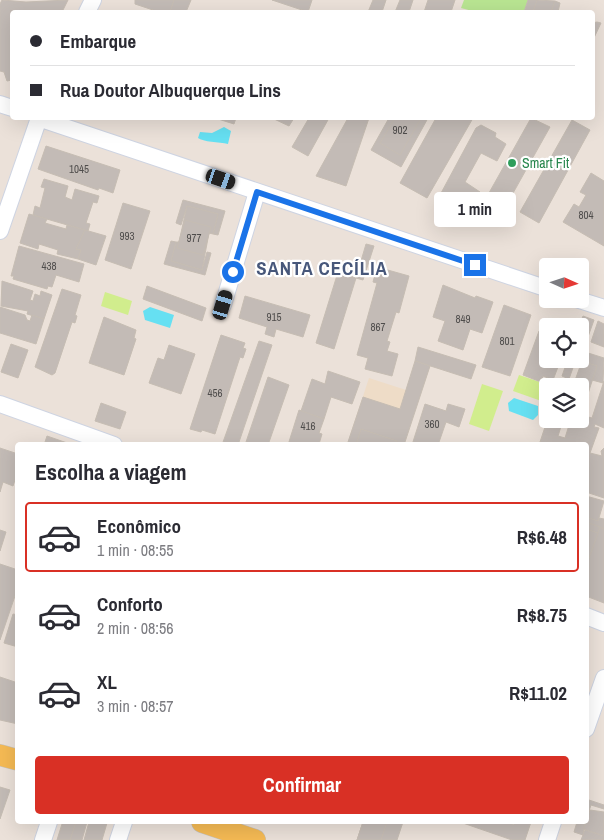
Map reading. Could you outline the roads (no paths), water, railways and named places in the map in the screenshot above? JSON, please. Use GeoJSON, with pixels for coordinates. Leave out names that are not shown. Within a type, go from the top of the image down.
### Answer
{"type":"FeatureCollection","features":[{"type":"Feature","properties":{"kind":"main road"},"geometry":{"type":"LineString","coordinates":[[0,754],[15,759]]}},
{"type":"Feature","properties":{"kind":"main road"},"geometry":{"type":"LineString","coordinates":[[208,824],[255,840]]}},
{"type":"Feature","properties":{"kind":"street"},"geometry":{"type":"LineString","coordinates":[[0,231],[38,120]]}},
{"type":"Feature","properties":{"kind":"street"},"geometry":{"type":"LineString","coordinates":[[45,120],[539,286]]}},
{"type":"Feature","properties":{"kind":"street"},"geometry":{"type":"LineString","coordinates":[[223,305],[257,192]]}},
{"type":"Feature","properties":{"kind":"street"},"geometry":{"type":"LineString","coordinates":[[589,303],[604,308]]}},
{"type":"Feature","properties":{"kind":"street"},"geometry":{"type":"LineString","coordinates":[[0,404],[106,442]]}},
{"type":"Feature","properties":{"kind":"street"},"geometry":{"type":"LineString","coordinates":[[589,617],[604,623]]}},
{"type":"Feature","properties":{"kind":"street"},"geometry":{"type":"LineString","coordinates":[[589,720],[604,678]]}},
{"type":"Feature","properties":{"kind":"street"},"geometry":{"type":"LineString","coordinates":[[43,840],[48,824]]}},
{"type":"Feature","properties":{"kind":"street"},"geometry":{"type":"LineString","coordinates":[[118,840],[123,824]]}},
{"type":"Feature","properties":{"kind":"street"},"geometry":{"type":"LineString","coordinates":[[547,840],[552,824]]}},
{"type":"Feature","properties":{"kind":"water"},"geometry":{"type":"Polygon","coordinates":[[[224,127],[231,131],[228,144],[198,138],[200,132],[212,133],[224,127]]]}},
{"type":"Feature","properties":{"kind":"water"},"geometry":{"type":"Polygon","coordinates":[[[150,307],[174,315],[170,328],[145,320],[143,311],[150,307]]]}},
{"type":"Feature","properties":{"kind":"water"},"geometry":{"type":"Polygon","coordinates":[[[514,398],[538,406],[538,415],[533,420],[509,411],[508,403],[514,398]]]}},
{"type":"Feature","properties":{"kind":"place","name":"Smart Fit"},"geometry":{"type":"Point","coordinates":[512,163]}},
{"type":"Feature","properties":{"kind":"district","name":"SANTA CECÍLIA"},"geometry":{"type":"Point","coordinates":[322,268]}}]}
